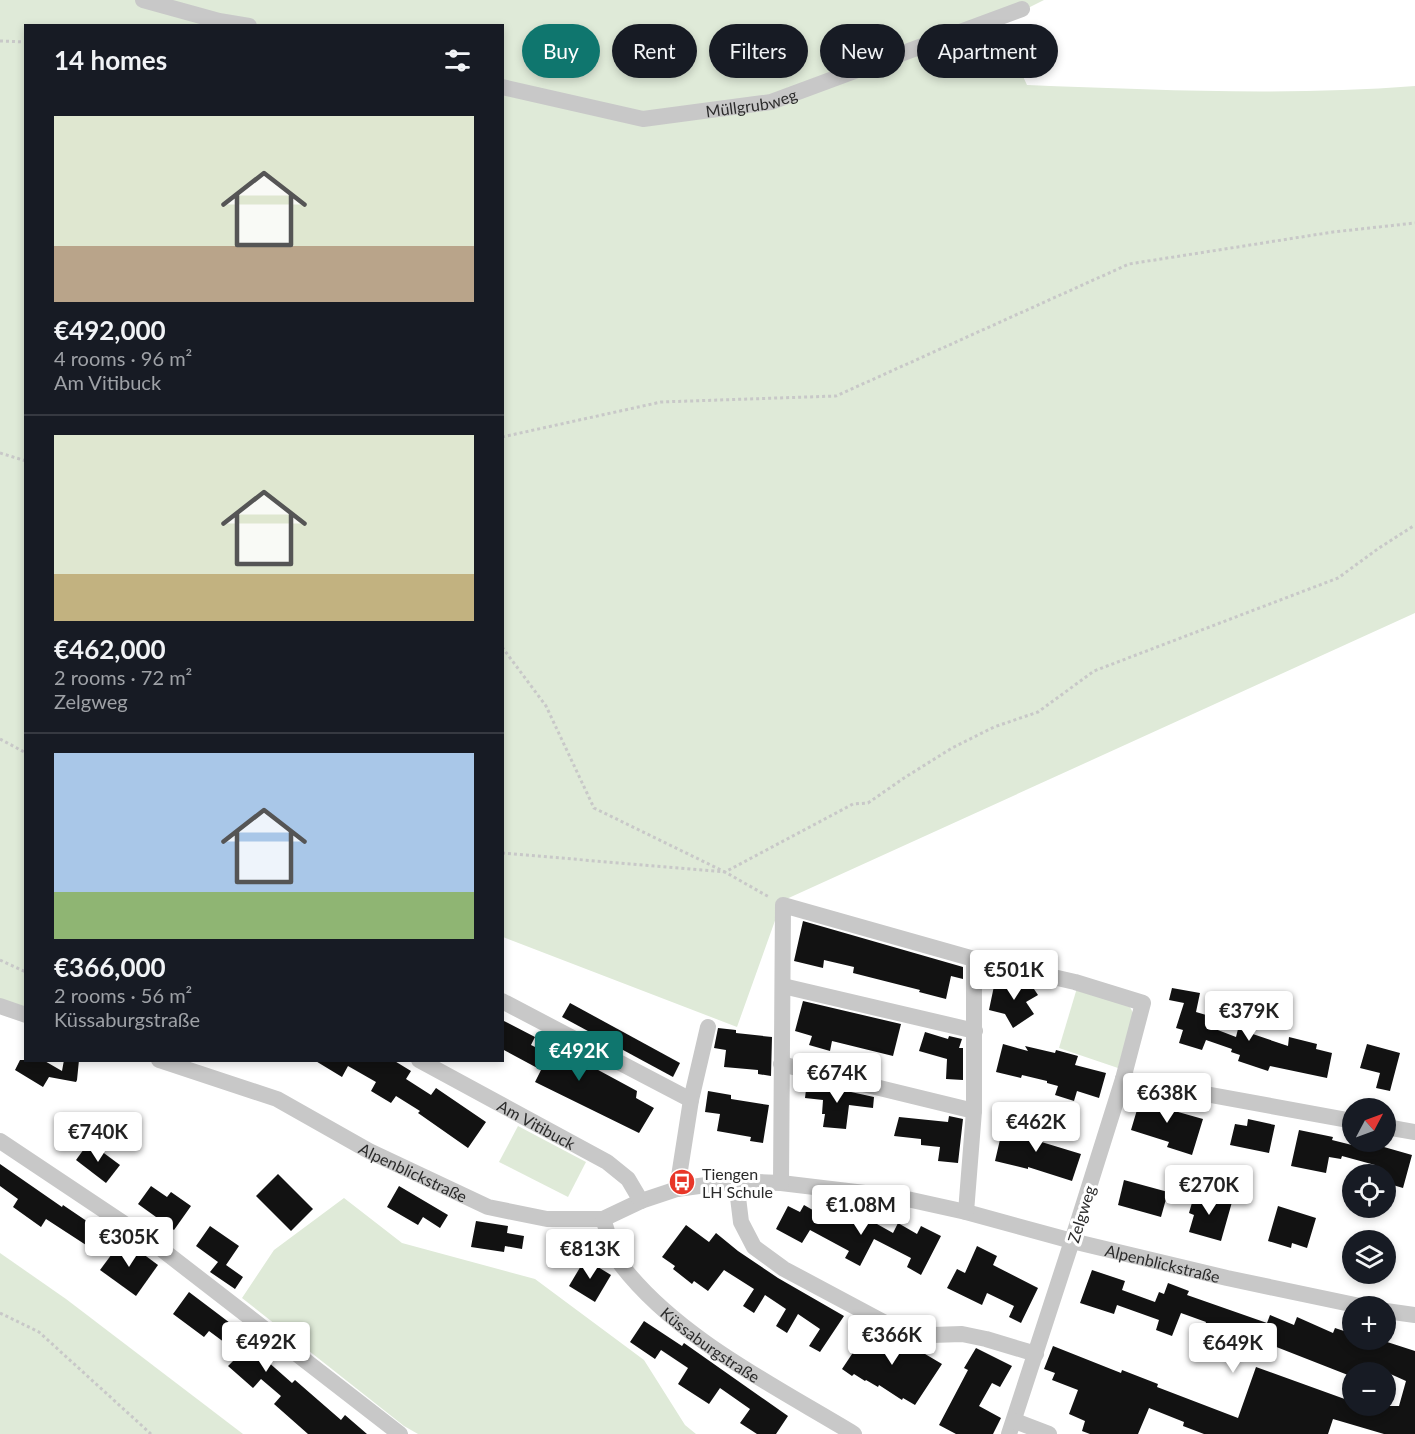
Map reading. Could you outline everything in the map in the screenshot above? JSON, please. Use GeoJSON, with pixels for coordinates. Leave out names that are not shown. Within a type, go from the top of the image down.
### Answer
{"type":"FeatureCollection","features":[{"type":"Feature","properties":{"kind":"street"},"geometry":{"type":"LineString","coordinates":[[143,0],[237,24]]}},
{"type":"Feature","properties":{"kind":"street","name":"Müllgrubweg"},"geometry":{"type":"LineString","coordinates":[[504,87],[643,119],[771,102],[1022,9]]}},
{"type":"Feature","properties":{"kind":"street"},"geometry":{"type":"LineString","coordinates":[[781,1183],[783,905],[974,959],[1075,982],[1143,1003],[1123,1079],[1342,1119]]}},
{"type":"Feature","properties":{"kind":"street"},"geometry":{"type":"LineString","coordinates":[[966,1212],[974,1111],[974,959]]}},
{"type":"Feature","properties":{"kind":"street"},"geometry":{"type":"LineString","coordinates":[[783,986],[975,1031]]}},
{"type":"Feature","properties":{"kind":"street"},"geometry":{"type":"LineString","coordinates":[[504,1002],[691,1100]]}},
{"type":"Feature","properties":{"kind":"street"},"geometry":{"type":"LineString","coordinates":[[0,1006],[24,1014]]}},
{"type":"Feature","properties":{"kind":"street"},"geometry":{"type":"LineString","coordinates":[[677,1189],[691,1100],[708,1027]]}},
{"type":"Feature","properties":{"kind":"street","name":"Alpenblickstraße"},"geometry":{"type":"LineString","coordinates":[[165,1062],[277,1099],[369,1151],[488,1207],[546,1219],[603,1219],[641,1201],[677,1189],[736,1181],[781,1183],[898,1197],[1227,1278],[1342,1302]]}},
{"type":"Feature","properties":{"kind":"street","name":"Am Vitibuck"},"geometry":{"type":"LineString","coordinates":[[423,1062],[607,1162],[628,1179],[641,1201]]}},
{"type":"Feature","properties":{"kind":"street"},"geometry":{"type":"LineString","coordinates":[[782,1064],[974,1111]]}},
{"type":"Feature","properties":{"kind":"street","name":"Zelgweg"},"geometry":{"type":"LineString","coordinates":[[1012,1428],[1123,1079]]}},
{"type":"Feature","properties":{"kind":"street"},"geometry":{"type":"LineString","coordinates":[[1396,1129],[1415,1132]]}},
{"type":"Feature","properties":{"kind":"street"},"geometry":{"type":"LineString","coordinates":[[0,1141],[156,1245],[400,1434]]}},
{"type":"Feature","properties":{"kind":"street"},"geometry":{"type":"LineString","coordinates":[[736,1181],[741,1222],[754,1248],[783,1269],[889,1325],[932,1335],[962,1334],[1036,1354]]}},
{"type":"Feature","properties":{"kind":"street","name":"Küssaburgstraße"},"geometry":{"type":"LineString","coordinates":[[603,1219],[618,1260],[653,1300],[707,1344],[854,1434]]}},
{"type":"Feature","properties":{"kind":"street"},"geometry":{"type":"LineString","coordinates":[[1396,1312],[1415,1315]]}},
{"type":"Feature","properties":{"kind":"street"},"geometry":{"type":"LineString","coordinates":[[1012,1428],[1049,1434]]}},
{"type":"Feature","properties":{"kind":"path"},"geometry":{"type":"LineString","coordinates":[[0,41],[24,42]]}},
{"type":"Feature","properties":{"kind":"path"},"geometry":{"type":"LineString","coordinates":[[504,437],[661,402],[836,396],[1129,264],[1333,232],[1415,223]]}},
{"type":"Feature","properties":{"kind":"path"},"geometry":{"type":"LineString","coordinates":[[0,453],[24,460]]}},
{"type":"Feature","properties":{"kind":"path"},"geometry":{"type":"LineString","coordinates":[[504,853],[724,872],[853,804],[868,803],[952,748],[994,728],[1038,712],[1094,670],[1338,578],[1415,525]]}},
{"type":"Feature","properties":{"kind":"path"},"geometry":{"type":"LineString","coordinates":[[504,650],[546,706],[594,808],[724,872],[783,905]]}},
{"type":"Feature","properties":{"kind":"path"},"geometry":{"type":"LineString","coordinates":[[0,739],[24,752]]}},
{"type":"Feature","properties":{"kind":"path"},"geometry":{"type":"LineString","coordinates":[[0,960],[24,971]]}},
{"type":"Feature","properties":{"kind":"path"},"geometry":{"type":"LineString","coordinates":[[0,1312],[39,1332],[151,1434]]}},
{"type":"Feature","properties":{"kind":"green space"},"geometry":{"type":"Polygon","coordinates":[[[0,0],[1044,0],[998,24],[917,24],[917,78],[1024,78],[1027,85],[1172,90],[1318,91],[1415,86],[1415,613],[782,901],[737,1027],[504,937],[504,24],[24,24],[24,1009],[0,999],[0,0]]]}},
{"type":"Feature","properties":{"kind":"green space"},"geometry":{"type":"Polygon","coordinates":[[[1077,988],[1130,1007],[1133,1013],[1118,1068],[1059,1048],[1077,988]]]}},
{"type":"Feature","properties":{"kind":"green space"},"geometry":{"type":"Polygon","coordinates":[[[518,1126],[586,1162],[568,1197],[499,1162],[518,1126]]]}},
{"type":"Feature","properties":{"kind":"green space"},"geometry":{"type":"Polygon","coordinates":[[[344,1198],[402,1243],[535,1279],[644,1360],[685,1425],[696,1434],[418,1434],[404,1426],[242,1298],[274,1250],[344,1198]]]}},
{"type":"Feature","properties":{"kind":"green space"},"geometry":{"type":"Polygon","coordinates":[[[0,1253],[66,1299],[243,1434],[0,1434],[0,1253]]]}},
{"type":"Feature","properties":{"kind":"building"},"geometry":{"type":"Polygon","coordinates":[[[803,921],[963,967],[963,979],[951,976],[946,999],[853,973],[854,967],[824,960],[823,968],[794,961],[803,921]]]}},
{"type":"Feature","properties":{"kind":"building"},"geometry":{"type":"Polygon","coordinates":[[[1016,979],[1030,983],[1038,995],[1026,1002],[1034,1014],[1013,1028],[1005,1014],[989,1010],[994,986],[1001,988],[1016,979]]]}},
{"type":"Feature","properties":{"kind":"building"},"geometry":{"type":"Polygon","coordinates":[[[1172,988],[1200,993],[1196,1012],[1213,1017],[1210,1027],[1236,1037],[1238,1029],[1288,1046],[1289,1037],[1317,1044],[1316,1049],[1332,1053],[1327,1078],[1270,1066],[1268,1071],[1238,1061],[1240,1055],[1231,1052],[1232,1049],[1206,1040],[1202,1050],[1179,1043],[1183,1030],[1176,1028],[1184,1003],[1169,1000],[1172,988]]]}},
{"type":"Feature","properties":{"kind":"building"},"geometry":{"type":"Polygon","coordinates":[[[803,1001],[901,1024],[893,1056],[832,1041],[830,1051],[809,1045],[812,1036],[795,1031],[803,1001]]]}},
{"type":"Feature","properties":{"kind":"building"},"geometry":{"type":"Polygon","coordinates":[[[570,1003],[680,1063],[673,1077],[562,1017],[570,1003]]]}},
{"type":"Feature","properties":{"kind":"building"},"geometry":{"type":"Polygon","coordinates":[[[504,1021],[535,1037],[531,1045],[572,1065],[576,1058],[637,1091],[636,1098],[654,1108],[639,1133],[535,1082],[541,1070],[504,1050],[504,1021]]]}},
{"type":"Feature","properties":{"kind":"building"},"geometry":{"type":"Polygon","coordinates":[[[718,1028],[736,1030],[736,1033],[772,1037],[771,1076],[758,1074],[758,1070],[724,1067],[726,1050],[714,1048],[718,1028]]]}},
{"type":"Feature","properties":{"kind":"building"},"geometry":{"type":"Polygon","coordinates":[[[925,1032],[948,1039],[949,1036],[962,1039],[959,1048],[963,1048],[963,1080],[946,1079],[947,1059],[919,1051],[925,1032]]]}},
{"type":"Feature","properties":{"kind":"building"},"geometry":{"type":"Polygon","coordinates":[[[1003,1044],[1028,1051],[1025,1046],[1055,1053],[1056,1050],[1078,1056],[1075,1065],[1106,1073],[1099,1098],[1077,1091],[1074,1101],[1055,1095],[1058,1086],[1047,1083],[1047,1081],[996,1072],[1003,1044]]]}},
{"type":"Feature","properties":{"kind":"building"},"geometry":{"type":"Polygon","coordinates":[[[1367,1044],[1400,1053],[1390,1091],[1376,1088],[1380,1073],[1360,1068],[1367,1044]]]}},
{"type":"Feature","properties":{"kind":"building"},"geometry":{"type":"Polygon","coordinates":[[[20,1060],[46,1062],[62,1071],[64,1062],[79,1062],[76,1082],[49,1077],[43,1087],[15,1070],[20,1060]]]}},
{"type":"Feature","properties":{"kind":"building"},"geometry":{"type":"Polygon","coordinates":[[[317,1062],[396,1062],[411,1071],[406,1079],[431,1095],[436,1088],[486,1122],[468,1148],[418,1113],[420,1111],[396,1096],[391,1103],[371,1091],[376,1082],[348,1066],[342,1077],[317,1062]]]}},
{"type":"Feature","properties":{"kind":"building"},"geometry":{"type":"Polygon","coordinates":[[[807,1081],[825,1085],[824,1089],[874,1097],[873,1108],[849,1105],[846,1129],[823,1127],[825,1114],[822,1114],[823,1100],[805,1098],[807,1081]]]}},
{"type":"Feature","properties":{"kind":"building"},"geometry":{"type":"Polygon","coordinates":[[[708,1091],[731,1095],[731,1099],[769,1105],[763,1143],[750,1141],[751,1137],[717,1131],[720,1114],[705,1112],[708,1091]]]}},
{"type":"Feature","properties":{"kind":"building"},"geometry":{"type":"Polygon","coordinates":[[[1142,1093],[1174,1102],[1171,1110],[1203,1119],[1192,1155],[1167,1147],[1169,1142],[1131,1130],[1142,1093]]]}},
{"type":"Feature","properties":{"kind":"building"},"geometry":{"type":"Polygon","coordinates":[[[949,1116],[963,1119],[958,1163],[938,1161],[940,1147],[921,1145],[921,1139],[894,1136],[899,1117],[948,1122],[949,1116]]]}},
{"type":"Feature","properties":{"kind":"building"},"geometry":{"type":"Polygon","coordinates":[[[1248,1119],[1275,1125],[1269,1153],[1230,1145],[1235,1124],[1247,1126],[1248,1119]]]}},
{"type":"Feature","properties":{"kind":"building"},"geometry":{"type":"Polygon","coordinates":[[[1022,1123],[1038,1127],[1035,1140],[1081,1154],[1072,1181],[1028,1167],[1028,1169],[995,1161],[1002,1131],[1012,1133],[1022,1123]]]}},
{"type":"Feature","properties":{"kind":"building"},"geometry":{"type":"Polygon","coordinates":[[[1299,1130],[1333,1137],[1332,1140],[1342,1142],[1342,1152],[1396,1150],[1412,1155],[1403,1188],[1396,1186],[1396,1164],[1371,1164],[1342,1156],[1341,1159],[1329,1157],[1326,1173],[1291,1166],[1299,1130]]]}},
{"type":"Feature","properties":{"kind":"building"},"geometry":{"type":"Polygon","coordinates":[[[89,1142],[120,1165],[106,1183],[76,1160],[89,1142]]]}},
{"type":"Feature","properties":{"kind":"building"},"geometry":{"type":"Polygon","coordinates":[[[0,1164],[97,1228],[86,1245],[46,1219],[41,1227],[13,1207],[18,1199],[0,1186],[0,1164]]]}},
{"type":"Feature","properties":{"kind":"building"},"geometry":{"type":"Polygon","coordinates":[[[278,1174],[313,1209],[291,1231],[256,1196],[278,1174]]]}},
{"type":"Feature","properties":{"kind":"building"},"geometry":{"type":"Polygon","coordinates":[[[1124,1180],[1168,1192],[1161,1217],[1118,1205],[1124,1180]]]}},
{"type":"Feature","properties":{"kind":"building"},"geometry":{"type":"Polygon","coordinates":[[[151,1186],[167,1197],[171,1192],[191,1206],[174,1230],[138,1204],[151,1186]]]}},
{"type":"Feature","properties":{"kind":"building"},"geometry":{"type":"Polygon","coordinates":[[[399,1186],[448,1215],[440,1228],[423,1217],[418,1225],[387,1207],[399,1186]]]}},
{"type":"Feature","properties":{"kind":"building"},"geometry":{"type":"Polygon","coordinates":[[[1195,1192],[1232,1202],[1221,1241],[1189,1232],[1194,1215],[1189,1213],[1195,1192]]]}},
{"type":"Feature","properties":{"kind":"building"},"geometry":{"type":"Polygon","coordinates":[[[804,1205],[832,1221],[836,1213],[856,1224],[861,1215],[893,1233],[898,1223],[917,1234],[921,1226],[941,1236],[921,1275],[907,1267],[911,1258],[874,1239],[860,1266],[845,1258],[849,1251],[810,1230],[802,1243],[776,1229],[788,1206],[800,1212],[804,1205]]]}},
{"type":"Feature","properties":{"kind":"building"},"geometry":{"type":"Polygon","coordinates":[[[1278,1206],[1316,1218],[1307,1248],[1292,1243],[1291,1248],[1268,1241],[1278,1206]]]}},
{"type":"Feature","properties":{"kind":"building"},"geometry":{"type":"Polygon","coordinates":[[[476,1221],[508,1226],[507,1233],[524,1236],[522,1249],[505,1246],[504,1252],[471,1247],[476,1221]]]}},
{"type":"Feature","properties":{"kind":"building"},"geometry":{"type":"Polygon","coordinates":[[[686,1225],[709,1242],[716,1233],[778,1278],[844,1316],[820,1352],[809,1346],[820,1329],[798,1314],[787,1333],[776,1326],[786,1309],[765,1295],[754,1313],[743,1306],[754,1289],[724,1270],[708,1291],[694,1281],[692,1284],[673,1269],[675,1266],[662,1257],[686,1225]]]}},
{"type":"Feature","properties":{"kind":"building"},"geometry":{"type":"Polygon","coordinates":[[[210,1226],[239,1246],[226,1265],[243,1277],[235,1289],[210,1272],[218,1262],[196,1246],[210,1226]]]}},
{"type":"Feature","properties":{"kind":"building"},"geometry":{"type":"Polygon","coordinates":[[[123,1239],[158,1265],[136,1296],[100,1270],[123,1239]]]}},
{"type":"Feature","properties":{"kind":"building"},"geometry":{"type":"Polygon","coordinates":[[[977,1246],[997,1256],[993,1265],[1038,1288],[1021,1323],[1009,1317],[1014,1306],[987,1293],[982,1305],[947,1288],[957,1269],[965,1273],[977,1246]]]}},
{"type":"Feature","properties":{"kind":"building"},"geometry":{"type":"Polygon","coordinates":[[[585,1259],[611,1275],[595,1302],[569,1286],[585,1259]]]}},
{"type":"Feature","properties":{"kind":"building"},"geometry":{"type":"Polygon","coordinates":[[[1092,1270],[1125,1281],[1122,1290],[1155,1302],[1159,1292],[1164,1294],[1168,1283],[1189,1291],[1187,1295],[1267,1323],[1270,1315],[1294,1325],[1297,1317],[1333,1333],[1335,1328],[1342,1330],[1342,1350],[1396,1350],[1396,1345],[1415,1351],[1415,1434],[1384,1434],[1333,1419],[1328,1434],[1204,1434],[1183,1426],[1184,1422],[1149,1408],[1138,1434],[1090,1434],[1082,1431],[1085,1421],[1069,1414],[1078,1390],[1052,1380],[1055,1373],[1044,1369],[1053,1346],[1121,1373],[1122,1370],[1158,1384],[1157,1387],[1238,1418],[1256,1367],[1342,1398],[1342,1416],[1396,1416],[1396,1406],[1399,1406],[1406,1381],[1396,1376],[1396,1362],[1342,1362],[1342,1373],[1241,1333],[1236,1348],[1201,1336],[1206,1322],[1181,1313],[1172,1336],[1156,1330],[1159,1320],[1117,1305],[1114,1314],[1080,1303],[1092,1270]]]}},
{"type":"Feature","properties":{"kind":"building"},"geometry":{"type":"Polygon","coordinates":[[[189,1292],[234,1326],[232,1330],[292,1383],[295,1380],[341,1420],[345,1415],[367,1434],[308,1434],[274,1404],[281,1396],[261,1379],[253,1388],[228,1366],[240,1354],[209,1331],[204,1337],[173,1314],[189,1292]]]}},
{"type":"Feature","properties":{"kind":"building"},"geometry":{"type":"Polygon","coordinates":[[[644,1321],[682,1346],[684,1343],[788,1416],[776,1434],[757,1434],[740,1423],[750,1409],[720,1388],[709,1404],[678,1384],[688,1368],[661,1350],[655,1359],[630,1342],[644,1321]]]}},
{"type":"Feature","properties":{"kind":"building"},"geometry":{"type":"Polygon","coordinates":[[[870,1327],[893,1340],[898,1338],[942,1364],[915,1405],[903,1398],[902,1400],[879,1385],[878,1387],[854,1374],[852,1376],[842,1369],[870,1327]]]}},
{"type":"Feature","properties":{"kind":"building"},"geometry":{"type":"Polygon","coordinates":[[[976,1348],[1012,1366],[1000,1387],[992,1383],[979,1406],[1001,1418],[993,1434],[956,1434],[939,1425],[968,1370],[964,1368],[976,1348]]]}},
{"type":"Feature","properties":{"kind":"place","name":"Tiengen LH Schule"},"geometry":{"type":"Point","coordinates":[682,1182]}}]}
